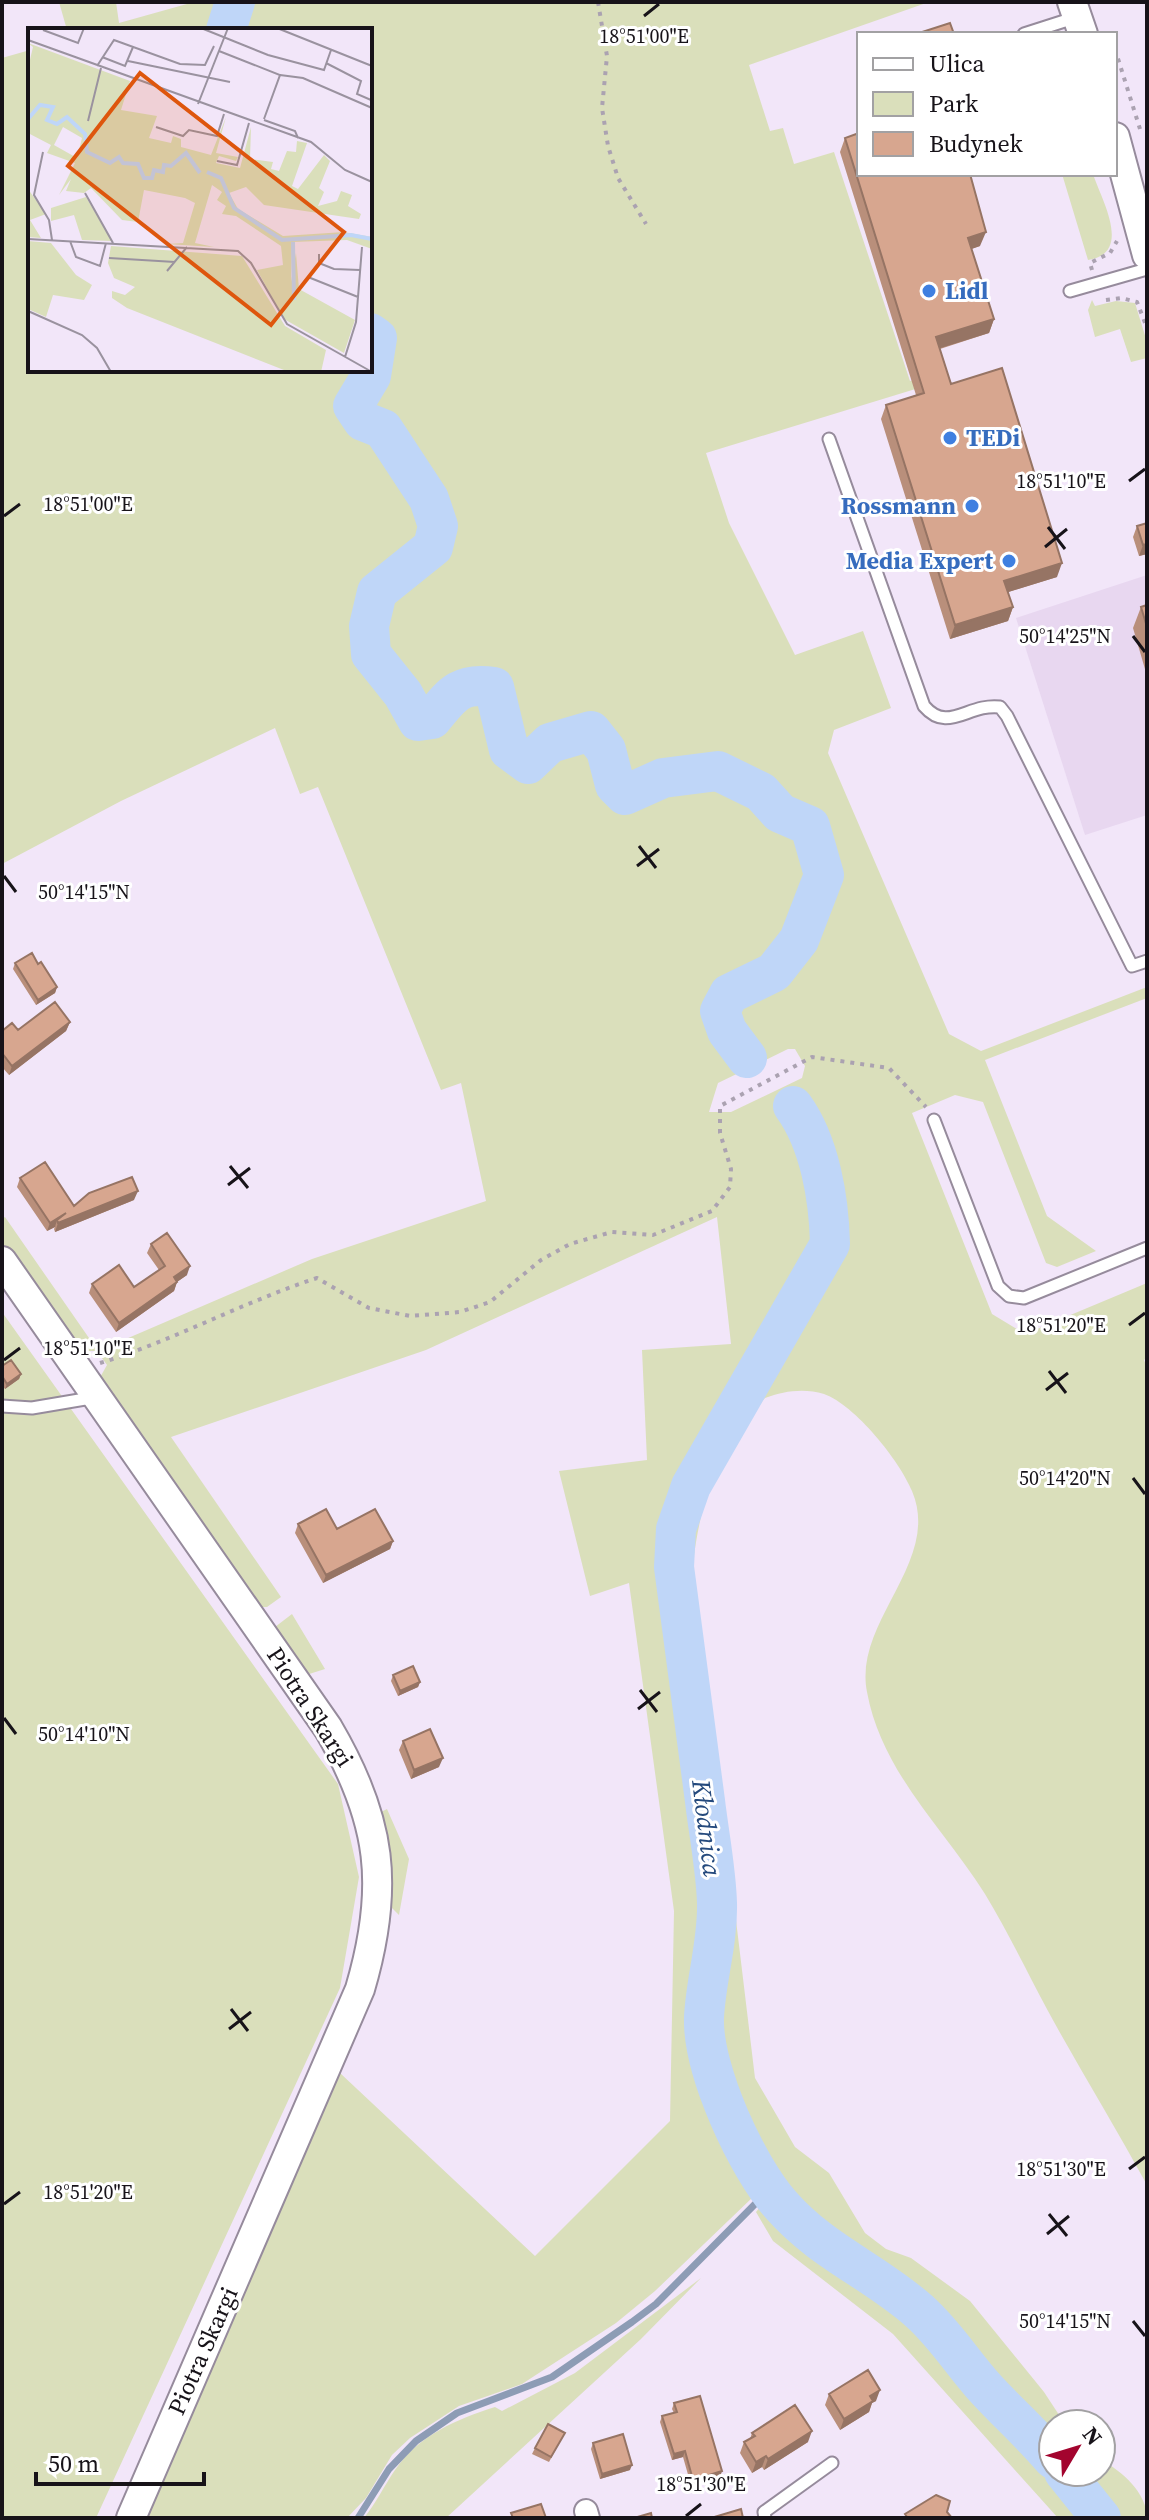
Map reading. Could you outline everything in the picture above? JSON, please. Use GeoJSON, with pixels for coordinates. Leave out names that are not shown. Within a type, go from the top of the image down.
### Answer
{"type":"FeatureCollection","features":[{"type":"Feature","properties":{"kind":"street"},"geometry":{"type":"LineString","coordinates":[[1129,137],[1147,255]]}},
{"type":"Feature","properties":{"kind":"street","name":"Piotra Skargi"},"geometry":{"type":"LineString","coordinates":[[2,1261],[349,1763],[370,1818],[379,1872],[376,1927],[360,1989],[131,2518]]}},
{"type":"Feature","properties":{"kind":"lane"},"geometry":{"type":"LineString","coordinates":[[1031,32],[1077,18]]}},
{"type":"Feature","properties":{"kind":"lane"},"geometry":{"type":"LineString","coordinates":[[1070,291],[1147,269]]}},
{"type":"Feature","properties":{"kind":"lane"},"geometry":{"type":"LineString","coordinates":[[829,439],[924,706],[934,718],[946,719],[985,705],[1000,707],[1132,966],[1147,961]]}},
{"type":"Feature","properties":{"kind":"lane"},"geometry":{"type":"LineString","coordinates":[[934,1120],[998,1286],[1009,1296],[1024,1298],[1147,1248]]}},
{"type":"Feature","properties":{"kind":"lane"},"geometry":{"type":"LineString","coordinates":[[2,1406],[32,1408],[98,1397]]}},
{"type":"Feature","properties":{"kind":"lane"},"geometry":{"type":"LineString","coordinates":[[765,2518],[764,2512],[832,2463]]}},
{"type":"Feature","properties":{"kind":"path"},"geometry":{"type":"LineString","coordinates":[[598,2],[607,56],[602,108],[608,146],[618,178],[646,224]]}},
{"type":"Feature","properties":{"kind":"path"},"geometry":{"type":"LineString","coordinates":[[1117,62],[1129,137]]}},
{"type":"Feature","properties":{"kind":"path"},"geometry":{"type":"LineString","coordinates":[[79,1369],[160,1343],[254,1299],[317,1278],[369,1308],[410,1316],[460,1312],[490,1302],[541,1260],[570,1244],[612,1232],[653,1235],[712,1211],[730,1187],[731,1169],[723,1146],[720,1106],[812,1057],[889,1068],[905,1081],[934,1120]]}},
{"type":"Feature","properties":{"kind":"shaded area"},"geometry":{"type":"Polygon","coordinates":[[[1147,575],[1147,815],[1085,835],[1016,618],[1147,575]]]}},
{"type":"Feature","properties":{"kind":"green space"},"geometry":{"type":"Polygon","coordinates":[[[59,2],[116,2],[119,23],[194,2],[929,2],[749,65],[770,131],[783,128],[794,164],[834,152],[910,381],[919,378],[922,387],[706,453],[729,523],[795,655],[863,631],[891,708],[834,730],[828,753],[949,1034],[981,1051],[1147,987],[1147,998],[985,1060],[1047,1216],[1096,1251],[1057,1267],[1046,1263],[983,1102],[955,1095],[912,1113],[992,1314],[1025,1334],[1147,1283],[1147,1357],[1144,1360],[1147,1368],[1147,2185],[985,1894],[900,1774],[875,1721],[867,1692],[866,1666],[872,1641],[916,1542],[918,1517],[912,1491],[898,1465],[875,1435],[836,1400],[809,1391],[765,1398],[735,1437],[715,1474],[701,1515],[693,1563],[755,2078],[795,2147],[829,2173],[865,2233],[886,2249],[911,2258],[970,2301],[1044,2392],[1054,2408],[1037,2408],[1037,2488],[1117,2488],[1117,2470],[1143,2500],[1147,2518],[1058,2518],[893,2334],[773,2241],[756,2212],[775,2188],[766,2175],[753,2197],[655,2291],[616,2323],[522,2384],[459,2406],[410,2438],[392,2455],[366,2498],[347,2518],[143,2518],[157,2479],[340,2073],[535,2256],[670,2121],[674,1911],[629,1583],[590,1596],[559,1471],[647,1460],[642,1350],[731,1344],[717,1217],[426,1350],[171,1437],[281,1597],[267,1607],[260,1607],[98,1381],[107,1365],[97,1351],[79,1351],[72,1345],[2,1244],[2,1219],[5,1217],[98,1351],[312,1259],[486,1201],[461,1083],[441,1090],[318,787],[300,794],[275,728],[121,801],[2,864],[2,58],[28,51],[28,372],[372,372],[372,28],[66,28],[59,2]],[[788,1049],[718,1083],[709,1112],[731,1112],[802,1078],[805,1066],[795,1049],[788,1049]]]}},
{"type":"Feature","properties":{"kind":"green space"},"geometry":{"type":"Polygon","coordinates":[[[1063,176],[1094,176],[1111,224],[1109,247],[1102,255],[1088,260],[1063,176]]]}},
{"type":"Feature","properties":{"kind":"green space"},"geometry":{"type":"Polygon","coordinates":[[[1092,300],[1095,306],[1116,301],[1135,303],[1147,342],[1147,358],[1131,362],[1120,329],[1095,337],[1088,310],[1092,300]]]}},
{"type":"Feature","properties":{"kind":"green space"},"geometry":{"type":"Polygon","coordinates":[[[2,1312],[338,1784],[359,1877],[340,1988],[96,2518],[2,2518],[2,1312]]]}},
{"type":"Feature","properties":{"kind":"green space"},"geometry":{"type":"Polygon","coordinates":[[[292,1614],[325,1669],[306,1675],[277,1634],[275,1627],[292,1614]]]}},
{"type":"Feature","properties":{"kind":"green space"},"geometry":{"type":"Polygon","coordinates":[[[387,1809],[409,1859],[399,1915],[390,1906],[390,1872],[381,1812],[387,1809]]]}},
{"type":"Feature","properties":{"kind":"green space"},"geometry":{"type":"Polygon","coordinates":[[[701,2278],[641,2339],[446,2518],[364,2518],[395,2470],[427,2438],[481,2412],[495,2407],[502,2411],[575,2373],[701,2278]]]}},
{"type":"Feature","properties":{"kind":"building"},"geometry":{"type":"Polygon","coordinates":[[[950,23],[953,32],[922,32],[950,23]]]}},
{"type":"Feature","properties":{"kind":"building"},"geometry":{"type":"Polygon","coordinates":[[[857,134],[857,176],[971,176],[986,232],[968,238],[994,319],[936,337],[951,384],[1002,368],[1062,563],[1004,581],[1013,607],[955,625],[886,405],[924,393],[845,138],[857,134]]]}},
{"type":"Feature","properties":{"kind":"building"},"geometry":{"type":"Polygon","coordinates":[[[1147,523],[1147,544],[1143,545],[1137,526],[1147,523]]]}},
{"type":"Feature","properties":{"kind":"building"},"geometry":{"type":"Polygon","coordinates":[[[1147,605],[1147,627],[1141,607],[1147,605]]]}},
{"type":"Feature","properties":{"kind":"building"},"geometry":{"type":"Polygon","coordinates":[[[32,953],[57,987],[38,1000],[15,963],[32,953]]]}},
{"type":"Feature","properties":{"kind":"building"},"geometry":{"type":"Polygon","coordinates":[[[55,1002],[70,1022],[12,1066],[2,1053],[2,1031],[12,1023],[18,1030],[55,1002]]]}},
{"type":"Feature","properties":{"kind":"building"},"geometry":{"type":"Polygon","coordinates":[[[45,1162],[74,1206],[89,1193],[132,1177],[138,1191],[58,1223],[57,1220],[66,1213],[50,1223],[20,1178],[45,1162]]]}},
{"type":"Feature","properties":{"kind":"building"},"geometry":{"type":"Polygon","coordinates":[[[167,1233],[190,1266],[174,1277],[177,1282],[119,1323],[92,1284],[119,1265],[134,1287],[165,1266],[151,1244],[167,1233]]]}},
{"type":"Feature","properties":{"kind":"building"},"geometry":{"type":"Polygon","coordinates":[[[11,1360],[21,1374],[7,1384],[2,1376],[2,1366],[11,1360]]]}},
{"type":"Feature","properties":{"kind":"building"},"geometry":{"type":"Polygon","coordinates":[[[326,1509],[337,1529],[375,1509],[393,1541],[326,1575],[298,1524],[326,1509]]]}},
{"type":"Feature","properties":{"kind":"building"},"geometry":{"type":"Polygon","coordinates":[[[413,1666],[420,1682],[400,1691],[393,1675],[413,1666]]]}},
{"type":"Feature","properties":{"kind":"building"},"geometry":{"type":"Polygon","coordinates":[[[430,1729],[443,1758],[414,1770],[403,1741],[430,1729]]]}},
{"type":"Feature","properties":{"kind":"building"},"geometry":{"type":"Polygon","coordinates":[[[868,2370],[880,2390],[870,2396],[873,2401],[844,2419],[829,2394],[868,2370]]]}},
{"type":"Feature","properties":{"kind":"building"},"geometry":{"type":"Polygon","coordinates":[[[700,2396],[722,2471],[693,2480],[685,2451],[674,2454],[662,2416],[677,2412],[674,2403],[700,2396]]]}},
{"type":"Feature","properties":{"kind":"building"},"geometry":{"type":"Polygon","coordinates":[[[795,2405],[812,2431],[768,2459],[766,2456],[756,2462],[744,2442],[755,2436],[752,2433],[795,2405]]]}},
{"type":"Feature","properties":{"kind":"building"},"geometry":{"type":"Polygon","coordinates":[[[548,2424],[565,2433],[551,2457],[535,2448],[548,2424]]]}},
{"type":"Feature","properties":{"kind":"building"},"geometry":{"type":"Polygon","coordinates":[[[623,2434],[632,2465],[602,2474],[593,2443],[623,2434]]]}},
{"type":"Feature","properties":{"kind":"building"},"geometry":{"type":"Polygon","coordinates":[[[936,2495],[950,2501],[947,2512],[952,2518],[906,2518],[905,2514],[936,2495]]]}},
{"type":"Feature","properties":{"kind":"building"},"geometry":{"type":"Polygon","coordinates":[[[541,2504],[546,2518],[513,2518],[511,2513],[541,2504]]]}},
{"type":"Feature","properties":{"kind":"building"},"geometry":{"type":"Polygon","coordinates":[[[741,2509],[743,2518],[711,2518],[741,2509]]]}},
{"type":"Feature","properties":{"kind":"building"},"geometry":{"type":"Polygon","coordinates":[[[651,2513],[652,2518],[634,2518],[651,2513]]]}},
{"type":"Feature","properties":{"kind":"waterway","name":"Kłodnica"},"geometry":{"type":"LineString","coordinates":[[227,28],[235,2]]}},
{"type":"Feature","properties":{"kind":"waterway","name":"Kłodnica"},"geometry":{"type":"LineString","coordinates":[[372,334],[377,338],[372,370]]}},
{"type":"Feature","properties":{"kind":"waterway","name":"Kłodnica"},"geometry":{"type":"LineString","coordinates":[[372,372],[353,406],[363,421],[383,429],[429,499],[438,526],[433,547],[377,592],[369,626],[371,654],[403,694],[418,721],[432,719],[451,697],[465,688],[494,687],[509,750],[528,764],[550,743],[591,731],[606,750],[615,785],[625,795],[663,778],[718,771],[761,792],[780,813],[810,826],[824,875],[799,940],[774,972],[729,994],[720,1011],[727,1031],[747,1058]]}},
{"type":"Feature","properties":{"kind":"waterway","name":"Kłodnica"},"geometry":{"type":"LineString","coordinates":[[793,1106],[810,1137],[821,1172],[830,1244],[691,1486],[676,1529],[674,1567],[716,1891],[716,1932],[704,2017],[705,2039],[729,2117],[754,2167],[781,2205],[814,2236],[919,2311],[986,2389],[1037,2441]]}},
{"type":"Feature","properties":{"kind":"waterway"},"geometry":{"type":"LineString","coordinates":[[358,2518],[389,2469],[416,2441],[457,2413],[552,2377],[632,2322],[656,2304],[770,2189]]}},
{"type":"Feature","properties":{"kind":"waterway","name":"Kłodnica"},"geometry":{"type":"LineString","coordinates":[[1077,2488],[1101,2518]]}},
{"type":"Feature","properties":{"kind":"place","name":"Lidl"},"geometry":{"type":"Point","coordinates":[929,291]}},
{"type":"Feature","properties":{"kind":"place","name":"TEDi"},"geometry":{"type":"Point","coordinates":[950,438]}},
{"type":"Feature","properties":{"kind":"place","name":"Rossmann"},"geometry":{"type":"Point","coordinates":[972,506]}},
{"type":"Feature","properties":{"kind":"place","name":"Media Expert"},"geometry":{"type":"Point","coordinates":[1009,561]}}]}
